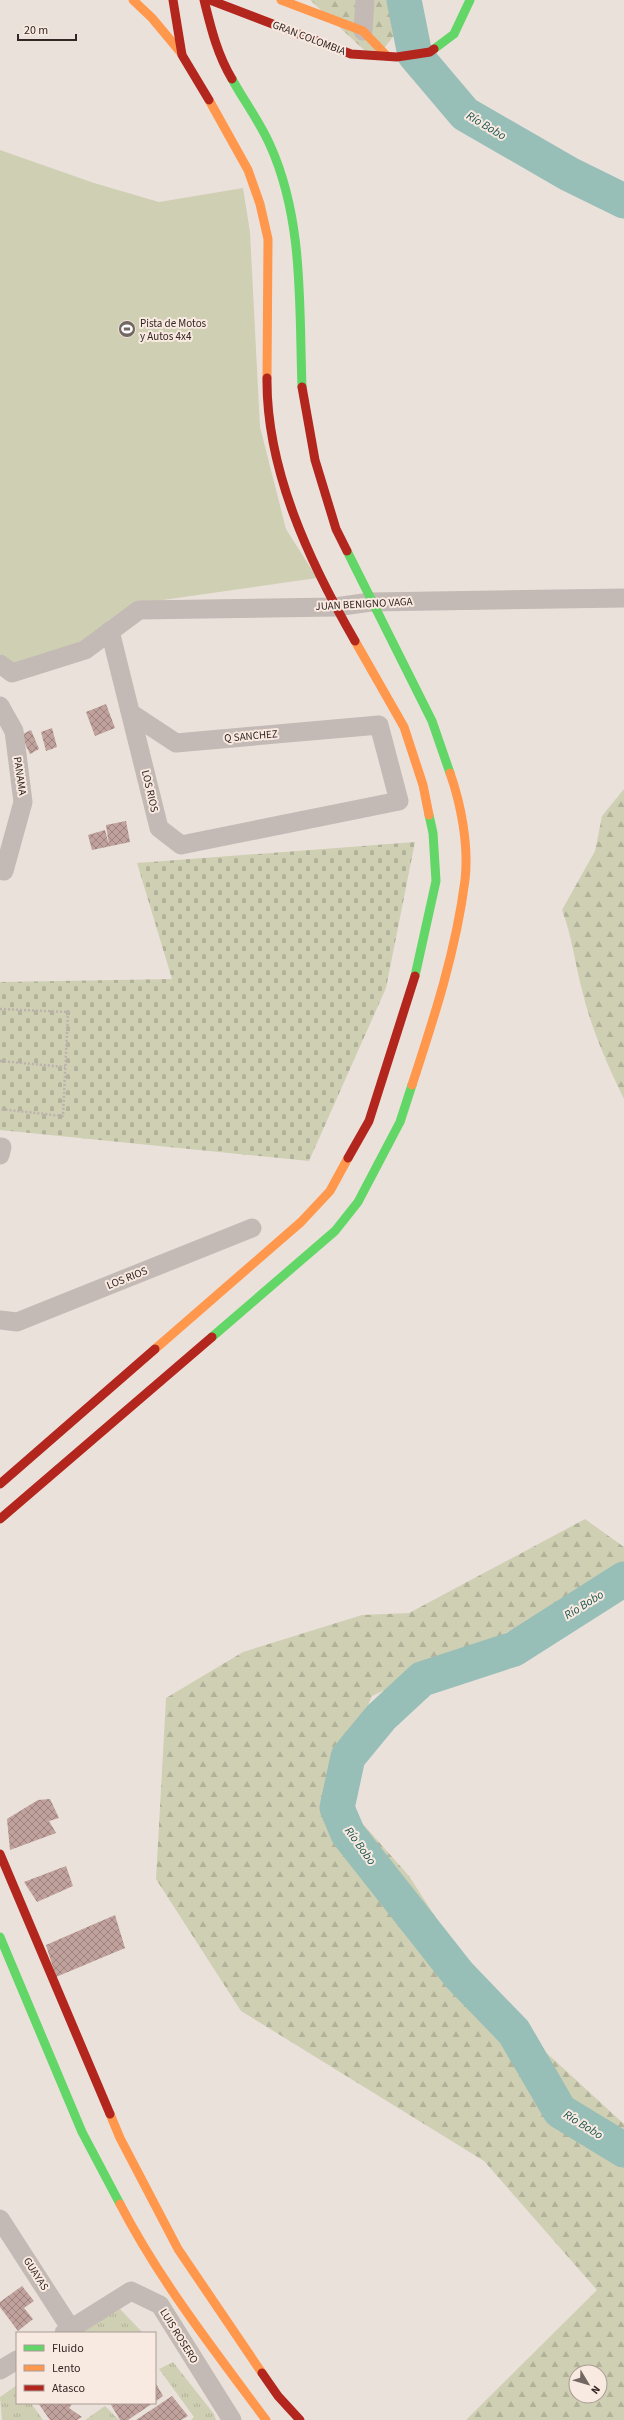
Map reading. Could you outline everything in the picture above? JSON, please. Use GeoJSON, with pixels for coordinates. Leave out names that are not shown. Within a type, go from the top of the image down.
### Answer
{"type":"FeatureCollection","features":[{"type":"Feature","properties":{"kind":"main road"},"geometry":{"type":"LineString","coordinates":[[0,1484],[301,1222],[330,1191],[369,1121],[412,987],[436,881],[433,833],[423,785],[404,727],[335,607],[300,530],[276,457],[267,390],[268,239],[260,204],[248,170],[228,132],[182,55],[152,18],[133,0]]}},
{"type":"Feature","properties":{"kind":"main road"},"geometry":{"type":"LineString","coordinates":[[172,0],[182,55]]}},
{"type":"Feature","properties":{"kind":"main road"},"geometry":{"type":"LineString","coordinates":[[0,1519],[335,1231],[358,1202],[400,1122],[444,988],[465,880],[464,842],[455,788],[432,721],[371,602],[336,529],[315,460],[302,393],[296,243],[290,204],[270,145],[222,62],[212,34],[204,0]]}},
{"type":"Feature","properties":{"kind":"main road","name":"GRAN COLOMBIA"},"geometry":{"type":"LineString","coordinates":[[210,0],[351,54],[404,57],[430,52],[454,34],[470,0]]}},
{"type":"Feature","properties":{"kind":"main road"},"geometry":{"type":"LineString","coordinates":[[281,0],[363,31],[386,55]]}},
{"type":"Feature","properties":{"kind":"main road"},"geometry":{"type":"LineString","coordinates":[[0,1854],[120,2138],[178,2249],[278,2396],[300,2420]]}},
{"type":"Feature","properties":{"kind":"main road"},"geometry":{"type":"LineString","coordinates":[[0,1937],[82,2132],[140,2243],[196,2326],[266,2420]]}},
{"type":"Feature","properties":{"kind":"street"},"geometry":{"type":"LineString","coordinates":[[363,31],[365,0]]}},
{"type":"Feature","properties":{"kind":"street","name":"JUAN BENIGNO VAGA"},"geometry":{"type":"LineString","coordinates":[[110,631],[139,610],[335,607],[371,602],[624,598]]}},
{"type":"Feature","properties":{"kind":"street"},"geometry":{"type":"LineString","coordinates":[[0,664],[12,673],[45,664],[85,650],[110,631]]}},
{"type":"Feature","properties":{"kind":"street","name":"LOS RIOS"},"geometry":{"type":"LineString","coordinates":[[110,631],[132,714],[159,828],[181,845],[399,801]]}},
{"type":"Feature","properties":{"kind":"street","name":"PANAMA"},"geometry":{"type":"LineString","coordinates":[[0,706],[14,731],[23,802],[4,870]]}},
{"type":"Feature","properties":{"kind":"street","name":"Q SANCHEZ"},"geometry":{"type":"LineString","coordinates":[[132,714],[176,743],[379,725],[399,801]]}},
{"type":"Feature","properties":{"kind":"street"},"geometry":{"type":"LineString","coordinates":[[0,1147],[2,1147],[0,1155]]}},
{"type":"Feature","properties":{"kind":"street","name":"LOS RIOS"},"geometry":{"type":"LineString","coordinates":[[0,1320],[17,1322],[252,1228]]}},
{"type":"Feature","properties":{"kind":"street","name":"GUAYAS"},"geometry":{"type":"LineString","coordinates":[[0,2219],[67,2331]]}},
{"type":"Feature","properties":{"kind":"street","name":"LUIS ROSERO"},"geometry":{"type":"LineString","coordinates":[[67,2331],[130,2291],[160,2305],[232,2420]]}},
{"type":"Feature","properties":{"kind":"street"},"geometry":{"type":"LineString","coordinates":[[0,2370],[16,2361]]}},
{"type":"Feature","properties":{"kind":"path"},"geometry":{"type":"LineString","coordinates":[[0,1009],[68,1012],[63,1116],[0,1110]]}},
{"type":"Feature","properties":{"kind":"path"},"geometry":{"type":"LineString","coordinates":[[0,1061],[65,1067]]}},
{"type":"Feature","properties":{"kind":"green space"},"geometry":{"type":"Polygon","coordinates":[[[310,0],[394,0],[399,29],[375,60],[310,0]]]}},
{"type":"Feature","properties":{"kind":"green space","name":"Pista de Motos y Autos 4x4"},"geometry":{"type":"Polygon","coordinates":[[[0,150],[94,183],[159,202],[243,188],[250,232],[260,427],[286,529],[317,578],[135,604],[80,644],[13,664],[0,654],[0,150]]]}},
{"type":"Feature","properties":{"kind":"green space"},"geometry":{"type":"Polygon","coordinates":[[[624,789],[624,1099],[590,1018],[562,910],[595,851],[602,816],[624,789]]]}},
{"type":"Feature","properties":{"kind":"green space"},"geometry":{"type":"Polygon","coordinates":[[[415,842],[386,988],[309,1161],[0,1130],[0,982],[172,979],[137,863],[415,842]]]}},
{"type":"Feature","properties":{"kind":"green space"},"geometry":{"type":"Polygon","coordinates":[[[585,1519],[624,1547],[624,1577],[372,1696],[332,1789],[409,1876],[489,2000],[624,2124],[624,2420],[466,2420],[597,2290],[484,2161],[241,2011],[156,1879],[166,1698],[243,1652],[362,1615],[409,1613],[585,1519]]]}},
{"type":"Feature","properties":{"kind":"green space"},"geometry":{"type":"Polygon","coordinates":[[[120,2309],[142,2332],[81,2332],[120,2309]]]}},
{"type":"Feature","properties":{"kind":"green space"},"geometry":{"type":"Polygon","coordinates":[[[173,2362],[214,2414],[216,2420],[191,2420],[194,2417],[159,2369],[173,2362]]]}},
{"type":"Feature","properties":{"kind":"green space"},"geometry":{"type":"Polygon","coordinates":[[[16,2386],[16,2404],[32,2404],[43,2420],[2,2420],[0,2397],[16,2386]]]}},
{"type":"Feature","properties":{"kind":"green space"},"geometry":{"type":"Polygon","coordinates":[[[105,2406],[119,2420],[85,2420],[105,2406]]]}},
{"type":"Feature","properties":{"kind":"building"},"geometry":{"type":"Polygon","coordinates":[[[106,704],[115,728],[95,736],[86,712],[106,704]]]}},
{"type":"Feature","properties":{"kind":"building"},"geometry":{"type":"Polygon","coordinates":[[[52,728],[57,747],[46,751],[41,732],[52,728]]]}},
{"type":"Feature","properties":{"kind":"building"},"geometry":{"type":"Polygon","coordinates":[[[31,730],[39,749],[30,754],[21,735],[31,730]]]}},
{"type":"Feature","properties":{"kind":"building"},"geometry":{"type":"Polygon","coordinates":[[[126,821],[130,842],[92,850],[88,835],[105,830],[109,845],[106,825],[126,821]]]}},
{"type":"Feature","properties":{"kind":"building"},"geometry":{"type":"Polygon","coordinates":[[[50,1799],[59,1818],[49,1821],[56,1833],[10,1850],[7,1819],[38,1800],[50,1799]]]}},
{"type":"Feature","properties":{"kind":"building"},"geometry":{"type":"Polygon","coordinates":[[[66,1866],[73,1886],[37,1902],[24,1882],[66,1866]]]}},
{"type":"Feature","properties":{"kind":"building"},"geometry":{"type":"Polygon","coordinates":[[[115,1915],[125,1948],[56,1977],[46,1945],[115,1915]]]}},
{"type":"Feature","properties":{"kind":"building"},"geometry":{"type":"Polygon","coordinates":[[[22,2286],[34,2301],[24,2308],[33,2319],[18,2331],[0,2307],[0,2302],[22,2286]]]}},
{"type":"Feature","properties":{"kind":"building"},"geometry":{"type":"Polygon","coordinates":[[[156,2384],[163,2396],[156,2401],[156,2384]]]}},
{"type":"Feature","properties":{"kind":"building"},"geometry":{"type":"Polygon","coordinates":[[[172,2396],[188,2416],[181,2420],[136,2420],[172,2396]]]}},
{"type":"Feature","properties":{"kind":"building"},"geometry":{"type":"Polygon","coordinates":[[[39,2404],[72,2404],[69,2408],[82,2417],[77,2420],[50,2420],[39,2404]]]}},
{"type":"Feature","properties":{"kind":"building"},"geometry":{"type":"Polygon","coordinates":[[[111,2404],[152,2404],[128,2420],[120,2420],[111,2404]]]}},
{"type":"Feature","properties":{"kind":"waterway","name":"Río Bobo"},"geometry":{"type":"LineString","coordinates":[[404,0],[415,55],[465,114],[569,174],[624,201]]}},
{"type":"Feature","properties":{"kind":"waterway","name":"Río Bobo"},"geometry":{"type":"LineString","coordinates":[[624,1579],[514,1649],[422,1679],[381,1717],[348,1757],[337,1808],[348,1834],[459,1975],[514,2032],[560,2111],[624,2150]]}},
{"type":"Feature","properties":{"kind":"traffic: fast"},"geometry":{"type":"LineString","coordinates":[[434,49],[454,34],[470,0]]}},
{"type":"Feature","properties":{"kind":"traffic: fast"},"geometry":{"type":"LineString","coordinates":[[232,79],[262,128],[270,145],[281,174],[289,203],[298,264],[302,387]]}},
{"type":"Feature","properties":{"kind":"traffic: fast"},"geometry":{"type":"LineString","coordinates":[[347,551],[432,721],[450,773]]}},
{"type":"Feature","properties":{"kind":"traffic: fast"},"geometry":{"type":"LineString","coordinates":[[415,976],[436,881],[433,833],[429,815]]}},
{"type":"Feature","properties":{"kind":"traffic: fast"},"geometry":{"type":"LineString","coordinates":[[212,1337],[335,1231],[358,1202],[400,1122],[412,1085]]}},
{"type":"Feature","properties":{"kind":"traffic: fast"},"geometry":{"type":"LineString","coordinates":[[0,1937],[82,2132],[120,2204]]}},
{"type":"Feature","properties":{"kind":"traffic: slow"},"geometry":{"type":"LineString","coordinates":[[133,0],[152,18],[182,54]]}},
{"type":"Feature","properties":{"kind":"traffic: slow"},"geometry":{"type":"LineString","coordinates":[[281,0],[363,31],[386,55]]}},
{"type":"Feature","properties":{"kind":"traffic: slow"},"geometry":{"type":"LineString","coordinates":[[209,100],[248,170],[260,204],[268,239],[267,378]]}},
{"type":"Feature","properties":{"kind":"traffic: slow"},"geometry":{"type":"LineString","coordinates":[[355,641],[404,727],[423,785],[429,815]]}},
{"type":"Feature","properties":{"kind":"traffic: slow"},"geometry":{"type":"LineString","coordinates":[[412,1085],[436,1009],[450,958],[465,880],[465,839],[458,798],[450,773]]}},
{"type":"Feature","properties":{"kind":"traffic: slow"},"geometry":{"type":"LineString","coordinates":[[155,1349],[301,1222],[330,1191],[348,1158]]}},
{"type":"Feature","properties":{"kind":"traffic: slow"},"geometry":{"type":"LineString","coordinates":[[110,2114],[120,2138],[178,2249],[262,2373]]}},
{"type":"Feature","properties":{"kind":"traffic: slow"},"geometry":{"type":"LineString","coordinates":[[120,2204],[152,2260],[188,2315],[266,2420]]}},
{"type":"Feature","properties":{"kind":"traffic: jam"},"geometry":{"type":"LineString","coordinates":[[173,0],[182,55],[209,100]]}},
{"type":"Feature","properties":{"kind":"traffic: jam"},"geometry":{"type":"LineString","coordinates":[[204,0],[218,50],[232,79]]}},
{"type":"Feature","properties":{"kind":"traffic: jam"},"geometry":{"type":"LineString","coordinates":[[210,0],[351,54],[397,57],[430,52],[434,49]]}},
{"type":"Feature","properties":{"kind":"traffic: jam"},"geometry":{"type":"LineString","coordinates":[[267,378],[269,413],[274,447],[294,515],[322,580],[355,641]]}},
{"type":"Feature","properties":{"kind":"traffic: jam"},"geometry":{"type":"LineString","coordinates":[[302,387],[315,460],[336,529],[347,551]]}},
{"type":"Feature","properties":{"kind":"traffic: jam"},"geometry":{"type":"LineString","coordinates":[[348,1158],[369,1121],[415,976]]}},
{"type":"Feature","properties":{"kind":"traffic: jam"},"geometry":{"type":"LineString","coordinates":[[0,1519],[212,1337]]}},
{"type":"Feature","properties":{"kind":"traffic: jam"},"geometry":{"type":"LineString","coordinates":[[0,1484],[155,1349]]}},
{"type":"Feature","properties":{"kind":"traffic: jam"},"geometry":{"type":"LineString","coordinates":[[0,1854],[110,2114]]}},
{"type":"Feature","properties":{"kind":"traffic: jam"},"geometry":{"type":"LineString","coordinates":[[262,2373],[278,2396],[300,2420]]}},
{"type":"Feature","properties":{"kind":"place","name":"Pista de Motos y Autos 4x4"},"geometry":{"type":"Point","coordinates":[127,329]}}]}
